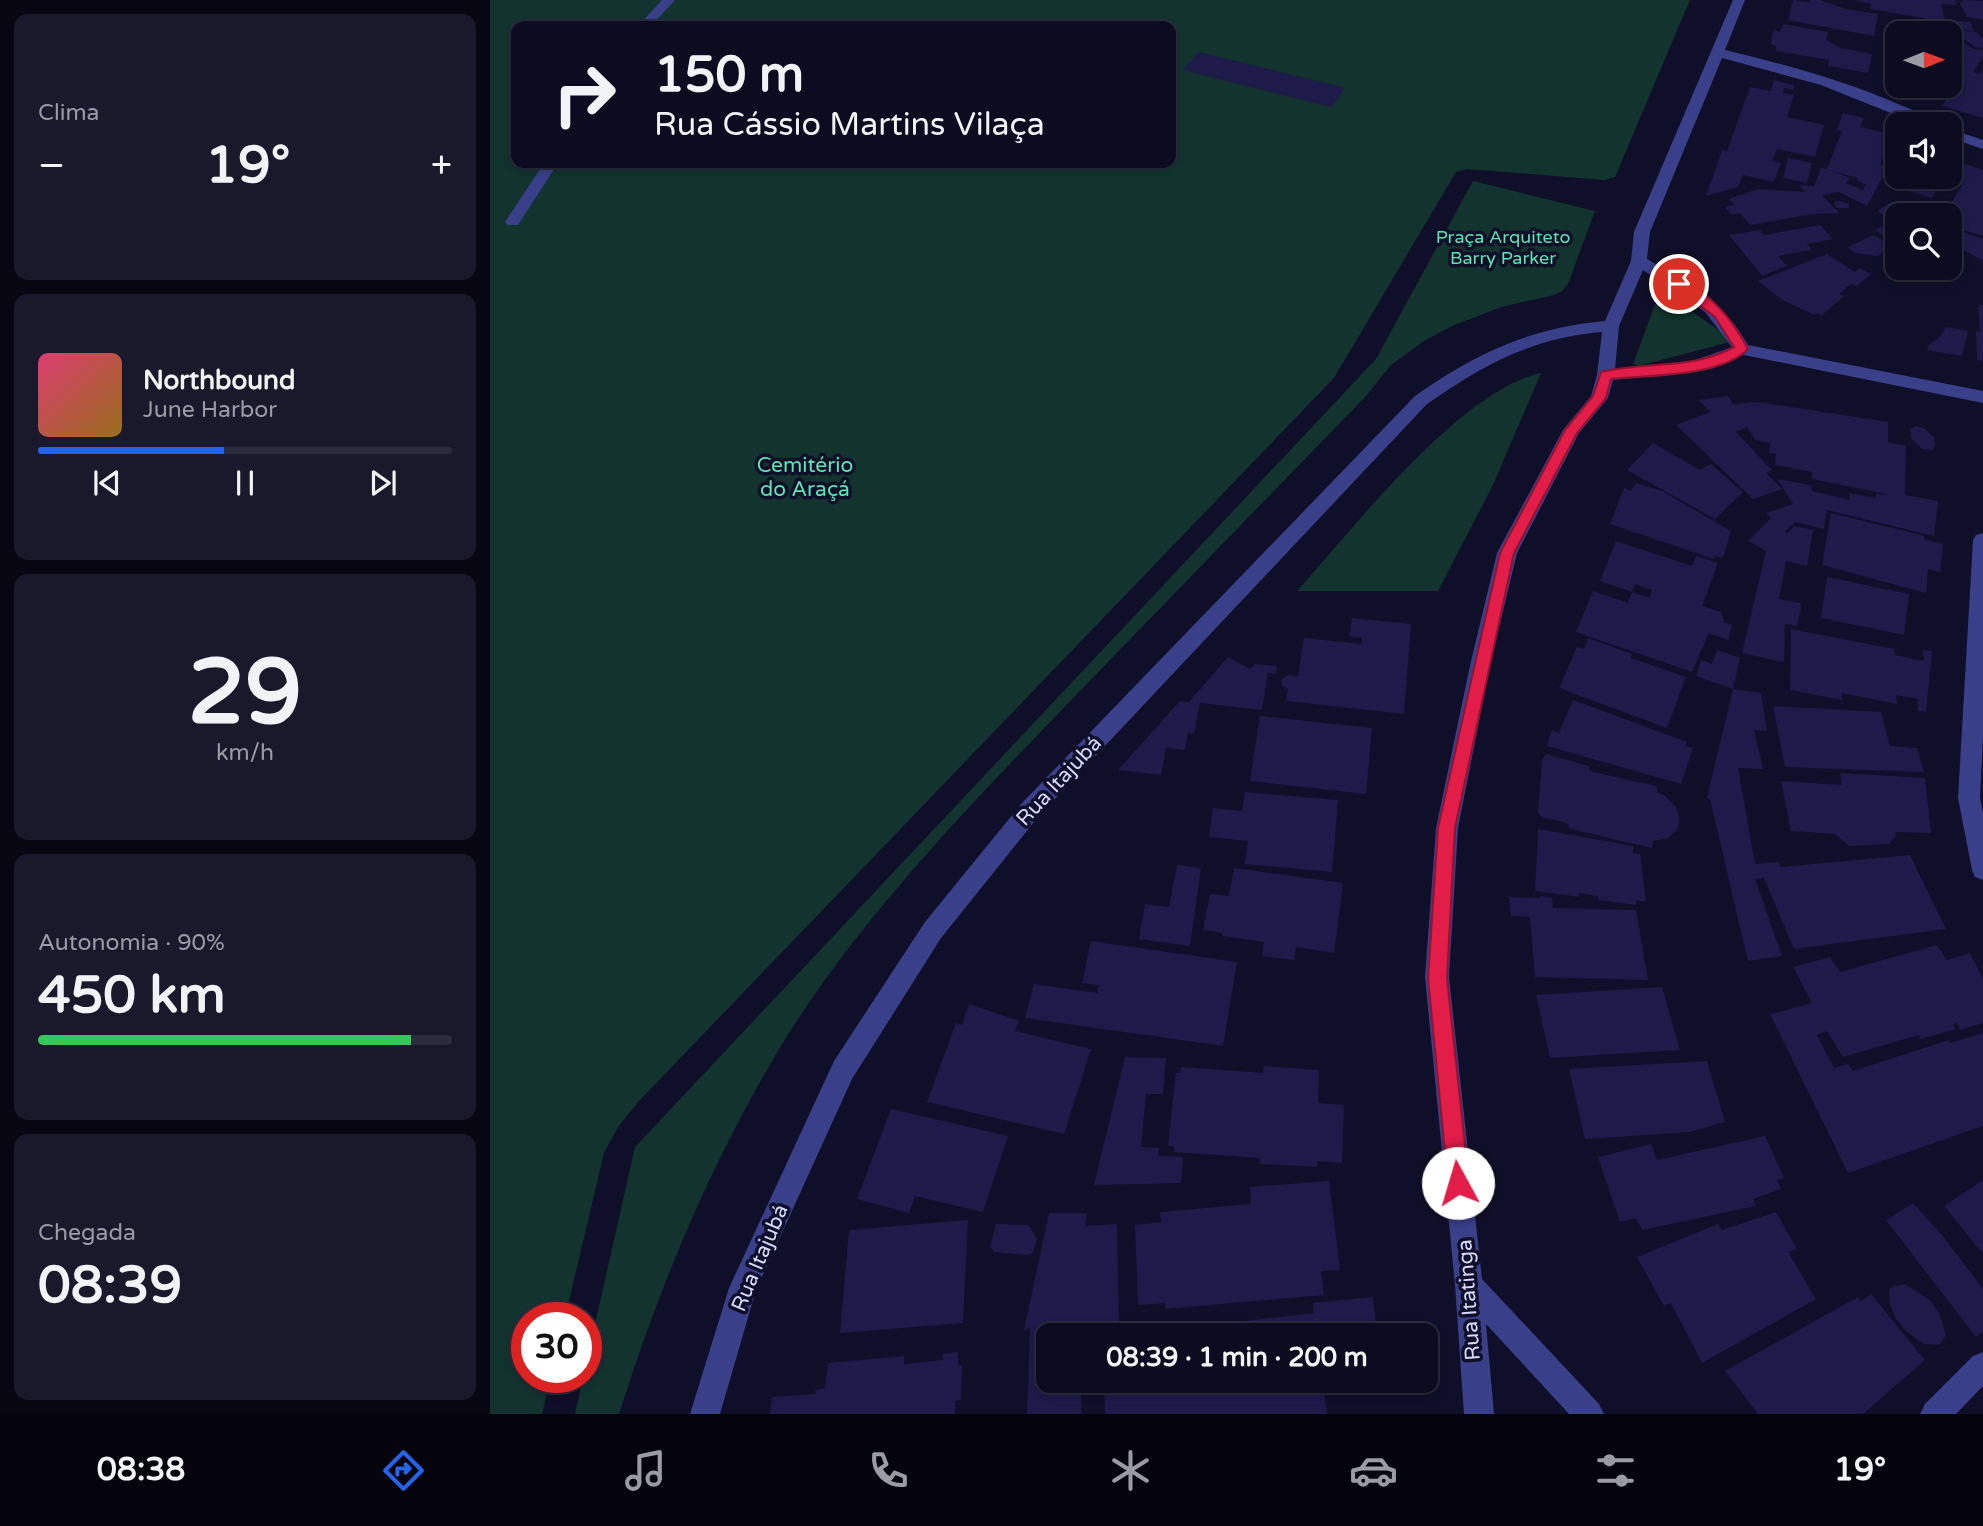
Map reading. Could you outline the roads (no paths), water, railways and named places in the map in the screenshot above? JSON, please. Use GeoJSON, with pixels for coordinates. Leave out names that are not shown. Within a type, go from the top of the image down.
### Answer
{"type":"FeatureCollection","features":[{"type":"Feature","properties":{"kind":"street"},"geometry":{"type":"LineString","coordinates":[[649,21],[669,0]]}},
{"type":"Feature","properties":{"kind":"street","name":"Rua Itatinga"},"geometry":{"type":"LineString","coordinates":[[1479,1414],[1469,1285],[1437,978],[1447,828],[1507,553],[1572,430],[1599,398],[1606,375],[1611,326],[1639,261],[1642,232],[1739,0]]}},
{"type":"Feature","properties":{"kind":"street"},"geometry":{"type":"LineString","coordinates":[[1718,53],[1779,66],[1827,81],[1906,112]]}},
{"type":"Feature","properties":{"kind":"street"},"geometry":{"type":"LineString","coordinates":[[1962,137],[1983,145]]}},
{"type":"Feature","properties":{"kind":"street"},"geometry":{"type":"LineString","coordinates":[[513,222],[548,168]]}},
{"type":"Feature","properties":{"kind":"street"},"geometry":{"type":"LineString","coordinates":[[1639,261],[1679,284],[1720,314],[1729,324],[1741,349]]}},
{"type":"Feature","properties":{"kind":"street","name":"Rua Itajubá"},"geometry":{"type":"LineString","coordinates":[[705,1414],[743,1288],[843,1070],[933,930],[1030,810],[1421,400],[1464,369],[1506,351],[1560,332],[1611,326]]}},
{"type":"Feature","properties":{"kind":"street"},"geometry":{"type":"LineString","coordinates":[[1606,375],[1697,366],[1720,361],[1741,349],[1983,397]]}},
{"type":"Feature","properties":{"kind":"street"},"geometry":{"type":"LineString","coordinates":[[1983,540],[1969,797],[1983,870]]}},
{"type":"Feature","properties":{"kind":"street"},"geometry":{"type":"LineString","coordinates":[[1469,1285],[1589,1414]]}},
{"type":"Feature","properties":{"kind":"street"},"geometry":{"type":"LineString","coordinates":[[1935,1414],[1983,1366]]}},
{"type":"Feature","properties":{"kind":"park label","name":"Praça Arquiteto Barry Parker"},"geometry":{"type":"Point","coordinates":[1503,247]}},
{"type":"Feature","properties":{"kind":"park label","name":"Cemitério do Araçá"},"geometry":{"type":"Point","coordinates":[805,477]}}]}
